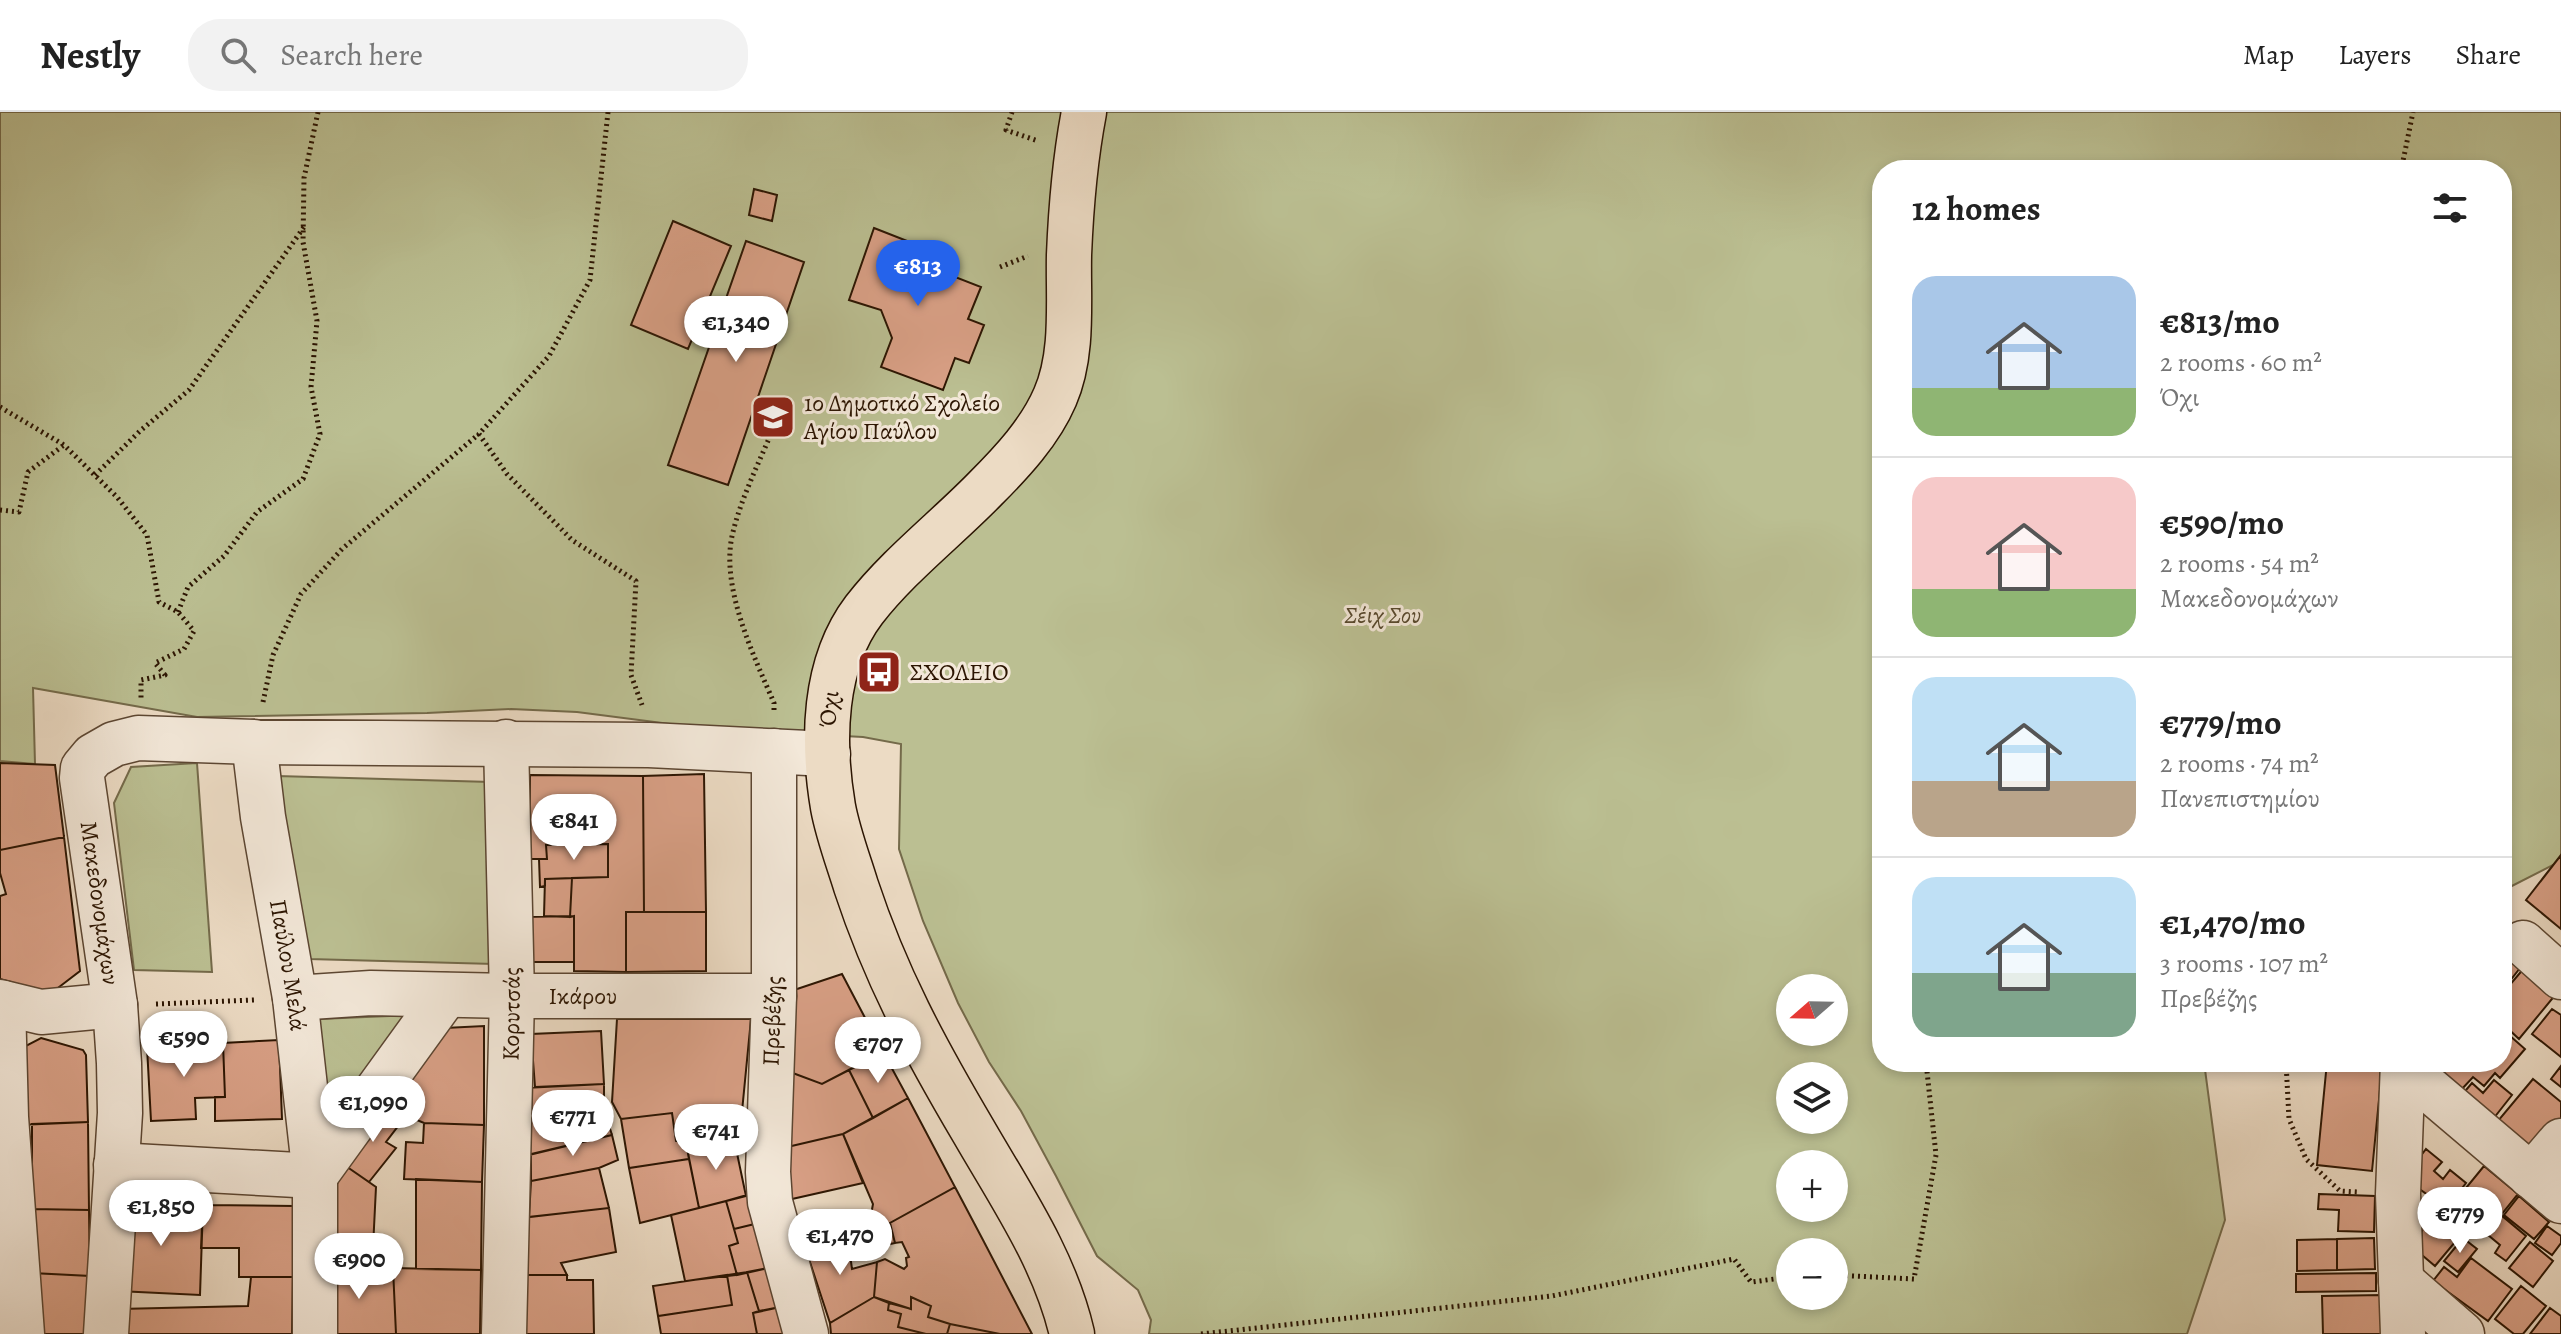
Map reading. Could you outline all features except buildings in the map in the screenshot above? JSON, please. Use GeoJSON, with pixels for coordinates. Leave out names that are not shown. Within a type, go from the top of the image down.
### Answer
{"type":"FeatureCollection","features":[{"type":"Feature","properties":{"kind":"main road","name":"Όχι"},"geometry":{"type":"LineString","coordinates":[[1072,1334],[1057,1286],[1028,1223],[933,1061],[892,984],[841,840],[833,807],[827,724],[833,681],[842,651],[858,619],[889,583],[1008,465],[1037,429],[1055,397],[1066,348],[1071,197],[1084,112]]}},
{"type":"Feature","properties":{"kind":"street"},"geometry":{"type":"LineString","coordinates":[[138,738],[254,742],[649,745],[828,754]]}},
{"type":"Feature","properties":{"kind":"street","name":"Μακεδονομάχων"},"geometry":{"type":"LineString","coordinates":[[106,1334],[121,1090],[115,1005],[82,778],[87,760],[105,748],[138,738]]}},
{"type":"Feature","properties":{"kind":"street","name":"Παύλου Μελά"},"geometry":{"type":"LineString","coordinates":[[254,742],[263,817],[295,998],[315,1176],[315,1334]]}},
{"type":"Feature","properties":{"kind":"street","name":"Κορυτσάς"},"geometry":{"type":"LineString","coordinates":[[504,1334],[512,996],[506,742]]}},
{"type":"Feature","properties":{"kind":"street","name":"Πρεβέζης"},"geometry":{"type":"LineString","coordinates":[[774,751],[774,996],[767,1144],[770,1202],[806,1334]]}},
{"type":"Feature","properties":{"kind":"street"},"geometry":{"type":"LineString","coordinates":[[2523,943],[2561,977]]}},
{"type":"Feature","properties":{"kind":"street","name":"Ικάρου"},"geometry":{"type":"LineString","coordinates":[[295,998],[371,993],[774,996]]}},
{"type":"Feature","properties":{"kind":"street"},"geometry":{"type":"LineString","coordinates":[[116,1165],[315,1176],[446,995]]}},
{"type":"Feature","properties":{"kind":"street"},"geometry":{"type":"LineString","coordinates":[[22,1334],[6,1117],[2,1003],[41,1012],[115,1005]]}},
{"type":"Feature","properties":{"kind":"street"},"geometry":{"type":"LineString","coordinates":[[2403,1072],[2398,1194],[2403,1334]]}},
{"type":"Feature","properties":{"kind":"street"},"geometry":{"type":"LineString","coordinates":[[2411,1072],[2546,1188],[2561,1141]]}},
{"type":"Feature","properties":{"kind":"street"},"geometry":{"type":"LineString","coordinates":[[2401,1281],[2462,1334]]}},
{"type":"Feature","properties":{"kind":"path"},"geometry":{"type":"LineString","coordinates":[[178,612],[188,587],[224,556],[257,512],[303,479],[320,434],[311,387],[317,321],[303,242],[304,178],[318,112]]}},
{"type":"Feature","properties":{"kind":"path"},"geometry":{"type":"LineString","coordinates":[[254,742],[273,655],[301,594],[342,549],[479,434],[549,356],[590,280],[608,112]]}},
{"type":"Feature","properties":{"kind":"path"},"geometry":{"type":"LineString","coordinates":[[1006,130],[1012,112]]}},
{"type":"Feature","properties":{"kind":"path"},"geometry":{"type":"LineString","coordinates":[[2403,160],[2413,112]]}},
{"type":"Feature","properties":{"kind":"path"},"geometry":{"type":"LineString","coordinates":[[95,475],[140,431],[189,390],[304,227]]}},
{"type":"Feature","properties":{"kind":"path"},"geometry":{"type":"LineString","coordinates":[[0,407],[64,445],[117,497],[147,535],[159,602],[178,612],[194,631],[184,649],[155,663],[165,675],[141,680],[142,727],[138,738]]}},
{"type":"Feature","properties":{"kind":"path"},"geometry":{"type":"LineString","coordinates":[[774,751],[774,703],[741,625],[731,576],[732,535],[775,424]]}},
{"type":"Feature","properties":{"kind":"path"},"geometry":{"type":"LineString","coordinates":[[479,434],[507,474],[572,540],[636,581],[631,675],[648,721],[649,745]]}},
{"type":"Feature","properties":{"kind":"path"},"geometry":{"type":"LineString","coordinates":[[0,510],[19,512],[28,472],[64,445]]}},
{"type":"Feature","properties":{"kind":"path"},"geometry":{"type":"LineString","coordinates":[[115,1005],[295,998]]}},
{"type":"Feature","properties":{"kind":"path"},"geometry":{"type":"LineString","coordinates":[[1848,1276],[1914,1279],[1936,1155],[1927,1072]]}},
{"type":"Feature","properties":{"kind":"path"},"geometry":{"type":"LineString","coordinates":[[2287,1072],[2289,1119],[2306,1159],[2340,1191],[2398,1194]]}},
{"type":"Feature","properties":{"kind":"path"},"geometry":{"type":"LineString","coordinates":[[1201,1334],[1552,1296],[1734,1259],[1751,1282],[1776,1279]]}},
{"type":"Feature","properties":{"kind":"green space","name":"Σέιχ Σου"},"geometry":{"type":"Polygon","coordinates":[[[0,112],[2561,112],[2561,861],[2512,886],[2512,160],[1872,160],[1872,1072],[2205,1072],[2225,1220],[2187,1334],[1149,1334],[1151,1320],[1138,1290],[1097,1256],[1021,1111],[989,1062],[958,1003],[923,921],[899,849],[901,744],[863,737],[709,729],[577,712],[511,709],[197,717],[33,688],[35,764],[0,761],[0,112]]]}},
{"type":"Feature","properties":{"kind":"green space"},"geometry":{"type":"Polygon","coordinates":[[[197,763],[212,972],[134,970],[114,803],[131,767],[197,763]]]}},
{"type":"Feature","properties":{"kind":"green space"},"geometry":{"type":"Polygon","coordinates":[[[277,776],[491,782],[494,964],[309,959],[277,776]]]}},
{"type":"Feature","properties":{"kind":"green space"},"geometry":{"type":"Polygon","coordinates":[[[413,1015],[330,1120],[319,1019],[413,1015]]]}},
{"type":"Feature","properties":{"kind":"place","name":"1ο Δημοτικό Σχολείο Αγίου Παύλου"},"geometry":{"type":"Point","coordinates":[773,417]}},
{"type":"Feature","properties":{"kind":"place","name":"ΣΧΟΛΕΙΟ"},"geometry":{"type":"Point","coordinates":[879,672]}}]}
